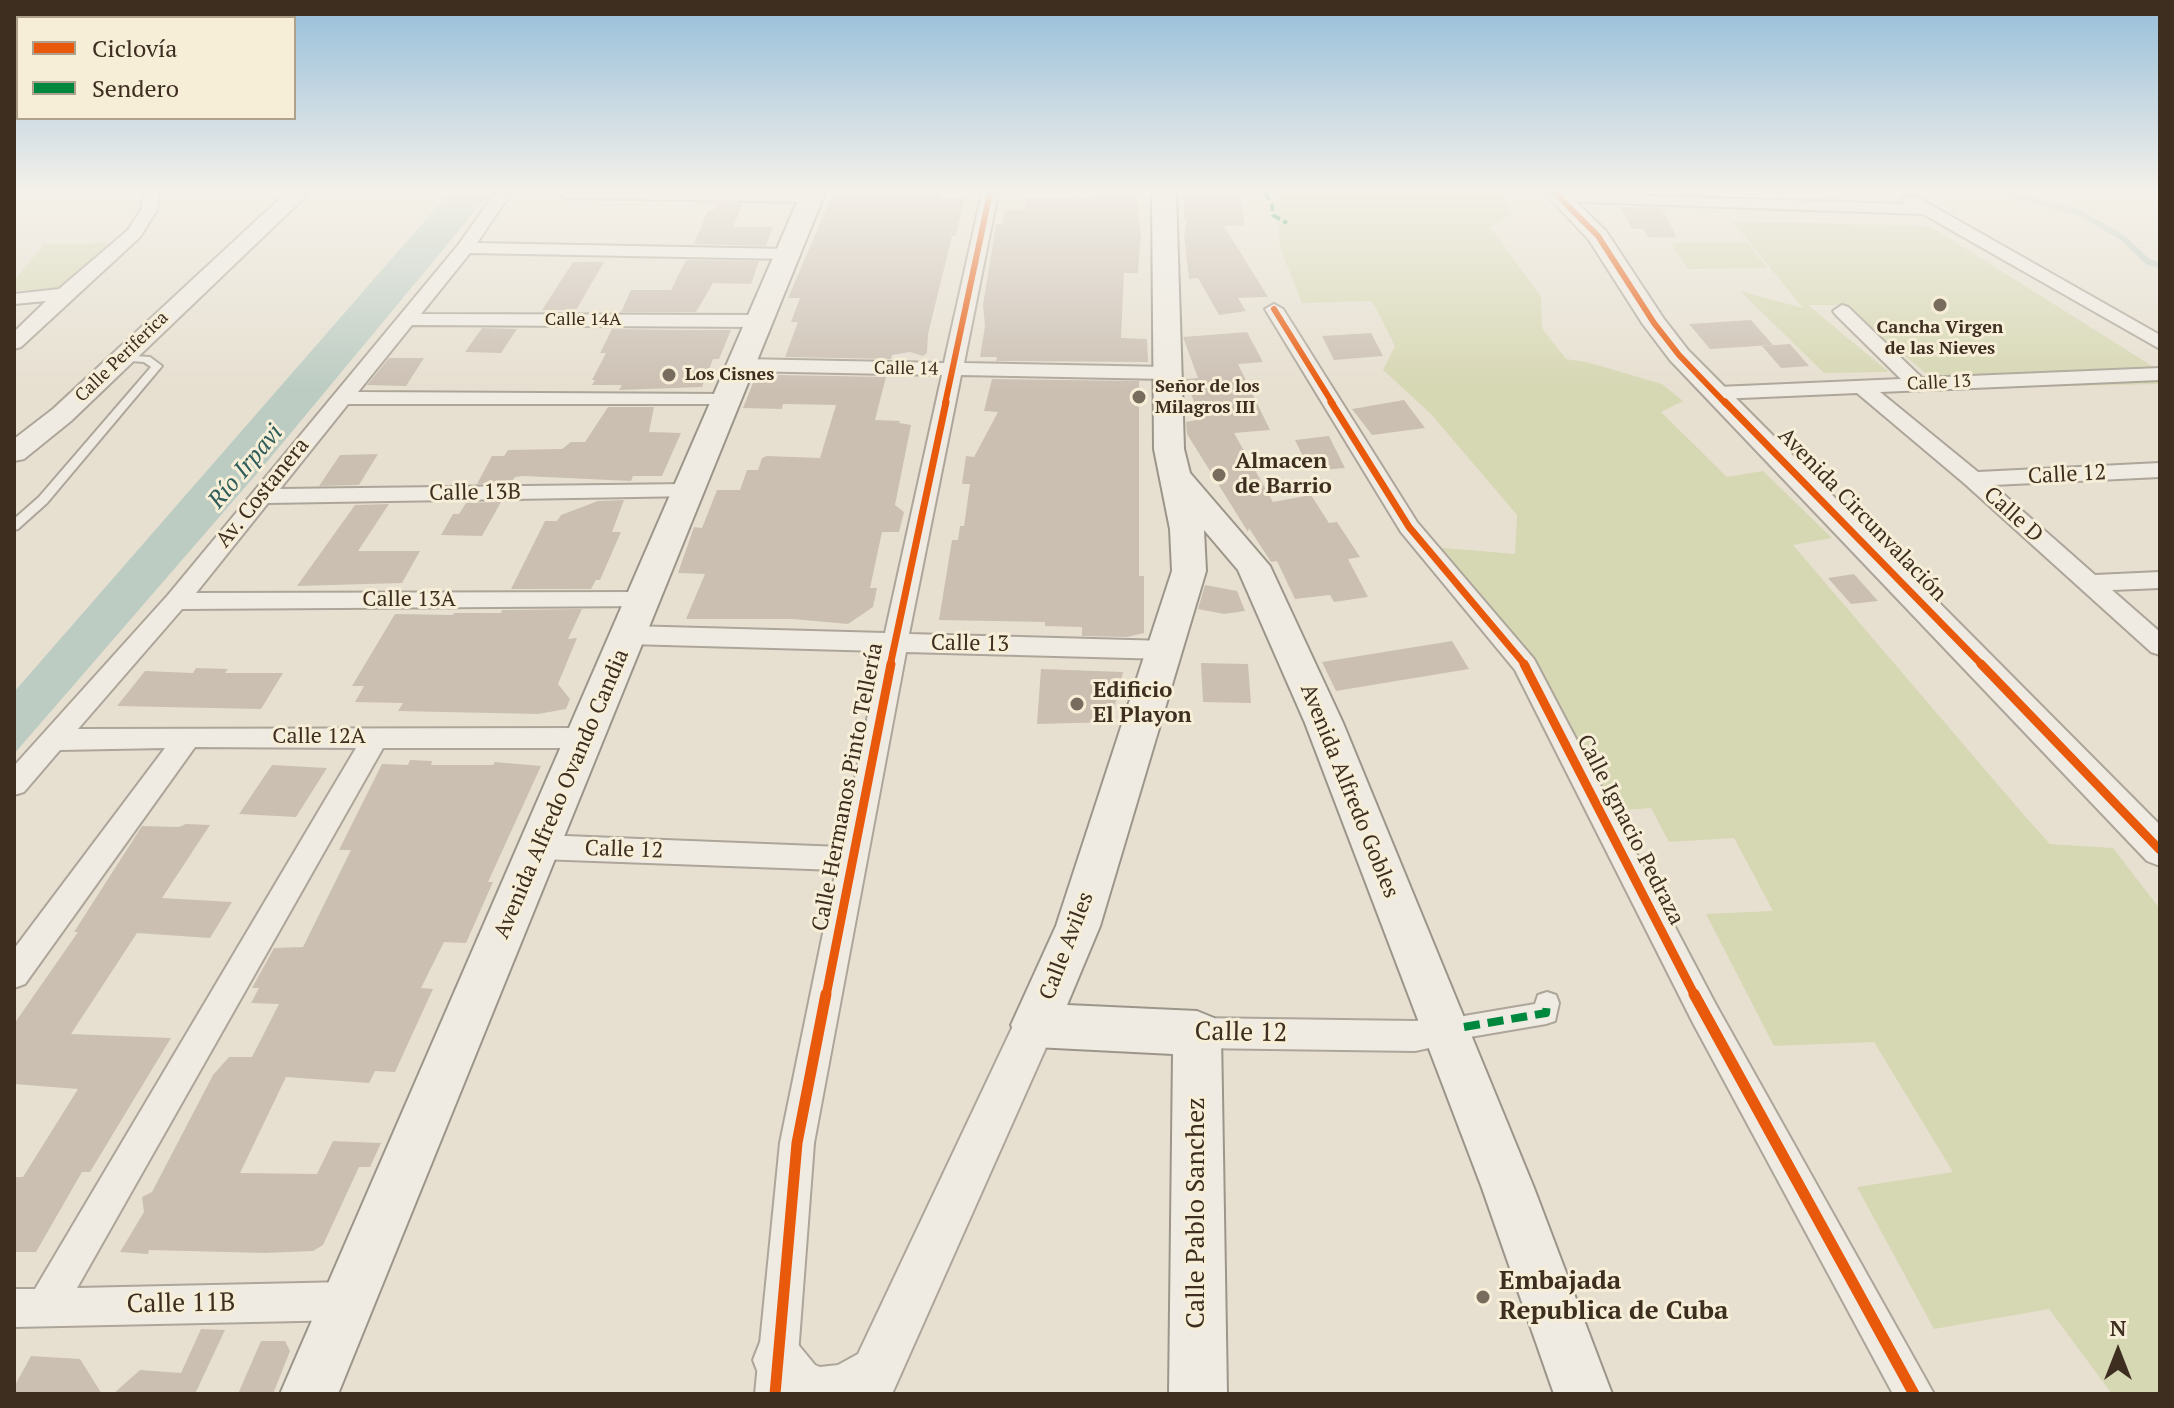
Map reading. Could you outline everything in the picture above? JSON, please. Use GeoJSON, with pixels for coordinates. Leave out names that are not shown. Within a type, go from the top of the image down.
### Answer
{"type":"FeatureCollection","features":[{"type":"Feature","properties":{"kind":"main road","name":"Avenida Alfredo Ovando Candia"},"geometry":{"type":"LineString","coordinates":[[309,1394],[786,259]]}},
{"type":"Feature","properties":{"kind":"main road"},"geometry":{"type":"LineString","coordinates":[[1165,259],[1169,449],[1175,476]]}},
{"type":"Feature","properties":{"kind":"main road","name":"Avenida Alfredo Gobles"},"geometry":{"type":"LineString","coordinates":[[1175,476],[1253,566],[1324,723],[1455,1029],[1508,1188],[1583,1394]]}},
{"type":"Feature","properties":{"kind":"main road","name":"Calle Aviles"},"geometry":{"type":"LineString","coordinates":[[1035,1025],[1078,926],[1167,650],[1189,571],[1187,529],[1175,476]]}},
{"type":"Feature","properties":{"kind":"main road"},"geometry":{"type":"LineString","coordinates":[[1189,571],[1201,562],[1217,557],[1236,559],[1253,566]]}},
{"type":"Feature","properties":{"kind":"main road","name":"Calle 12"},"geometry":{"type":"LineString","coordinates":[[1035,1025],[1197,1033]]}},
{"type":"Feature","properties":{"kind":"main road","name":"Calle Pablo Sanchez"},"geometry":{"type":"LineString","coordinates":[[1197,1033],[1198,1394]]}},
{"type":"Feature","properties":{"kind":"street"},"geometry":{"type":"LineString","coordinates":[[14,343],[105,259]]}},
{"type":"Feature","properties":{"kind":"street","name":"Calle Periferica"},"geometry":{"type":"LineString","coordinates":[[14,453],[62,415],[227,259]]}},
{"type":"Feature","properties":{"kind":"street","name":"Av. Costanera"},"geometry":{"type":"LineString","coordinates":[[14,784],[176,601],[456,259]]}},
{"type":"Feature","properties":{"kind":"street","name":"Calle Hermanos Pinto Tellería"},"geometry":{"type":"LineString","coordinates":[[777,1377],[797,1143],[895,642],[976,259]]}},
{"type":"Feature","properties":{"kind":"street","name":"Avenida Circunvalación"},"geometry":{"type":"LineString","coordinates":[[1613,259],[1654,323],[1679,355],[2160,850]]}},
{"type":"Feature","properties":{"kind":"street"},"geometry":{"type":"LineString","coordinates":[[2012,259],[2160,343]]}},
{"type":"Feature","properties":{"kind":"street"},"geometry":{"type":"LineString","coordinates":[[14,299],[64,294]]}},
{"type":"Feature","properties":{"kind":"street","name":"Calle Ignacio Pedraza"},"geometry":{"type":"LineString","coordinates":[[1274,309],[1409,527],[1525,665],[1704,1013],[1914,1394]]}},
{"type":"Feature","properties":{"kind":"street"},"geometry":{"type":"LineString","coordinates":[[1842,311],[1917,384]]}},
{"type":"Feature","properties":{"kind":"street","name":"Calle 14A"},"geometry":{"type":"LineString","coordinates":[[407,319],[760,321]]}},
{"type":"Feature","properties":{"kind":"street","name":"Calle 14"},"geometry":{"type":"LineString","coordinates":[[742,365],[1166,373]]}},
{"type":"Feature","properties":{"kind":"street","name":"Calle 13"},"geometry":{"type":"LineString","coordinates":[[1718,393],[2160,374]]}},
{"type":"Feature","properties":{"kind":"street","name":"Calle D"},"geometry":{"type":"LineString","coordinates":[[1863,388],[1973,479],[2160,646]]}},
{"type":"Feature","properties":{"kind":"street"},"geometry":{"type":"LineString","coordinates":[[340,398],[726,400]]}},
{"type":"Feature","properties":{"kind":"street","name":"Calle 12"},"geometry":{"type":"LineString","coordinates":[[1973,479],[2160,470]]}},
{"type":"Feature","properties":{"kind":"street","name":"Calle 13B"},"geometry":{"type":"LineString","coordinates":[[261,496],[688,491]]}},
{"type":"Feature","properties":{"kind":"street"},"geometry":{"type":"LineString","coordinates":[[2089,583],[2160,580]]}},
{"type":"Feature","properties":{"kind":"street","name":"Calle 13A"},"geometry":{"type":"LineString","coordinates":[[176,601],[643,600]]}},
{"type":"Feature","properties":{"kind":"street","name":"Calle 13"},"geometry":{"type":"LineString","coordinates":[[629,635],[1167,650]]}},
{"type":"Feature","properties":{"kind":"street"},"geometry":{"type":"LineString","coordinates":[[14,974],[188,737]]}},
{"type":"Feature","properties":{"kind":"street","name":"Calle 12A"},"geometry":{"type":"LineString","coordinates":[[52,740],[188,737],[585,738]]}},
{"type":"Feature","properties":{"kind":"street"},"geometry":{"type":"LineString","coordinates":[[30,1307],[376,737]]}},
{"type":"Feature","properties":{"kind":"street","name":"Calle 12"},"geometry":{"type":"LineString","coordinates":[[540,847],[852,859]]}},
{"type":"Feature","properties":{"kind":"street","name":"Calle 12"},"geometry":{"type":"LineString","coordinates":[[1197,1033],[1415,1036],[1546,1013],[1547,1003]]}},
{"type":"Feature","properties":{"kind":"street","name":"Calle Aviles"},"geometry":{"type":"LineString","coordinates":[[871,1383],[1035,1025]]}},
{"type":"Feature","properties":{"kind":"street","name":"Calle 11B"},"geometry":{"type":"LineString","coordinates":[[30,1307],[348,1301]]}},
{"type":"Feature","properties":{"kind":"street"},"geometry":{"type":"LineString","coordinates":[[777,1377],[820,1393],[871,1383]]}},
{"type":"Feature","properties":{"kind":"lane"},"geometry":{"type":"LineString","coordinates":[[14,526],[43,500],[157,366],[146,359],[120,358]]}},
{"type":"Feature","properties":{"kind":"green space"},"geometry":{"type":"Polygon","coordinates":[[[32,259],[93,259],[64,287],[14,291],[14,281],[32,259]]]}},
{"type":"Feature","properties":{"kind":"green space"},"geometry":{"type":"Polygon","coordinates":[[[1284,259],[1514,259],[1541,297],[1542,328],[1566,359],[1662,384],[1683,401],[1661,412],[1727,477],[1763,471],[1832,538],[1793,545],[2050,844],[2113,848],[2160,909],[2160,1394],[2112,1394],[2049,1309],[1934,1329],[1857,1187],[1953,1172],[1874,1042],[1774,1046],[1706,914],[1773,911],[1734,838],[1669,842],[1651,808],[1611,811],[1527,653],[1421,546],[1515,554],[1517,515],[1431,414],[1383,370],[1395,346],[1372,301],[1302,303],[1284,259]]]}},
{"type":"Feature","properties":{"kind":"green space"},"geometry":{"type":"Polygon","coordinates":[[[1681,259],[1760,259],[1767,268],[1688,269],[1681,259]]]}},
{"type":"Feature","properties":{"kind":"green space","name":"Cancha Virgen de las Nieves"},"geometry":{"type":"Polygon","coordinates":[[[1763,259],[1982,259],[2160,371],[2160,384],[1945,389],[1843,305],[1808,305],[1889,372],[1824,373],[1740,291],[1803,308],[1763,259]]]}},
{"type":"Feature","properties":{"kind":"water","name":"Río Irpavi"},"geometry":{"type":"Polygon","coordinates":[[[392,259],[435,259],[266,463],[14,754],[14,692],[392,259]]]}},
{"type":"Feature","properties":{"kind":"building"},"geometry":{"type":"Polygon","coordinates":[[[805,259],[946,259],[928,334],[927,353],[923,356],[910,352],[892,355],[891,359],[785,357],[798,322],[791,322],[800,298],[788,298],[805,259]]]}},
{"type":"Feature","properties":{"kind":"building"},"geometry":{"type":"Polygon","coordinates":[[[990,259],[1139,259],[1138,273],[1124,273],[1121,338],[1147,339],[1148,362],[996,361],[997,357],[980,357],[985,326],[983,305],[990,259]]]}},
{"type":"Feature","properties":{"kind":"building"},"geometry":{"type":"Polygon","coordinates":[[[1187,259],[1244,259],[1268,297],[1238,298],[1246,311],[1219,315],[1198,278],[1189,279],[1187,259]]]}},
{"type":"Feature","properties":{"kind":"building"},"geometry":{"type":"Polygon","coordinates":[[[686,260],[759,261],[751,284],[713,283],[696,312],[621,312],[631,290],[671,290],[686,260]]]}},
{"type":"Feature","properties":{"kind":"building"},"geometry":{"type":"Polygon","coordinates":[[[573,262],[604,262],[576,310],[542,310],[573,262]]]}},
{"type":"Feature","properties":{"kind":"building"},"geometry":{"type":"Polygon","coordinates":[[[1751,320],[1773,345],[1710,349],[1689,324],[1751,320]]]}},
{"type":"Feature","properties":{"kind":"building"},"geometry":{"type":"Polygon","coordinates":[[[482,328],[517,329],[501,353],[465,352],[482,328]]]}},
{"type":"Feature","properties":{"kind":"building"},"geometry":{"type":"Polygon","coordinates":[[[612,329],[731,330],[719,359],[713,359],[702,387],[619,390],[622,385],[592,385],[606,353],[600,353],[612,329]]]}},
{"type":"Feature","properties":{"kind":"building"},"geometry":{"type":"Polygon","coordinates":[[[1247,332],[1263,362],[1238,364],[1270,430],[1234,433],[1273,502],[1311,495],[1329,523],[1337,522],[1360,557],[1348,559],[1368,597],[1334,602],[1330,595],[1295,599],[1277,561],[1271,562],[1249,528],[1248,532],[1187,434],[1186,422],[1201,419],[1185,379],[1198,378],[1183,337],[1247,332]]]}},
{"type":"Feature","properties":{"kind":"building"},"geometry":{"type":"Polygon","coordinates":[[[1371,333],[1383,356],[1334,360],[1322,336],[1371,333]]]}},
{"type":"Feature","properties":{"kind":"building"},"geometry":{"type":"Polygon","coordinates":[[[1790,344],[1809,366],[1781,368],[1762,346],[1790,344]]]}},
{"type":"Feature","properties":{"kind":"building"},"geometry":{"type":"Polygon","coordinates":[[[389,358],[424,358],[406,386],[367,385],[389,358]]]}},
{"type":"Feature","properties":{"kind":"building"},"geometry":{"type":"Polygon","coordinates":[[[778,375],[886,377],[875,420],[900,421],[911,425],[895,505],[904,512],[899,532],[882,532],[870,588],[877,588],[873,607],[848,624],[792,619],[686,619],[705,574],[678,573],[694,527],[702,528],[717,490],[740,490],[747,470],[758,470],[762,458],[767,456],[820,458],[836,405],[783,404],[782,409],[743,408],[755,378],[777,378],[778,375]]]}},
{"type":"Feature","properties":{"kind":"building"},"geometry":{"type":"Polygon","coordinates":[[[992,379],[1139,381],[1139,576],[1144,576],[1144,633],[1127,637],[1082,636],[1082,627],[1045,626],[1045,622],[939,620],[952,540],[958,540],[960,526],[964,526],[970,484],[962,484],[966,456],[974,457],[998,412],[984,411],[992,379]]]}},
{"type":"Feature","properties":{"kind":"building"},"geometry":{"type":"Polygon","coordinates":[[[1404,400],[1425,428],[1372,435],[1352,409],[1404,400]]]}},
{"type":"Feature","properties":{"kind":"building"},"geometry":{"type":"Polygon","coordinates":[[[608,407],[654,407],[649,432],[681,433],[662,476],[633,476],[631,481],[523,476],[515,477],[511,483],[477,484],[492,456],[504,456],[508,450],[562,449],[571,442],[585,442],[608,407]]]}},
{"type":"Feature","properties":{"kind":"building"},"geometry":{"type":"Polygon","coordinates":[[[1329,436],[1345,468],[1310,471],[1295,440],[1329,436]]]}},
{"type":"Feature","properties":{"kind":"building"},"geometry":{"type":"Polygon","coordinates":[[[378,454],[359,485],[319,486],[340,455],[378,454]]]}},
{"type":"Feature","properties":{"kind":"building"},"geometry":{"type":"Polygon","coordinates":[[[624,500],[612,532],[621,532],[600,580],[596,580],[591,589],[511,589],[545,521],[557,521],[561,515],[598,501],[624,500]]]}},
{"type":"Feature","properties":{"kind":"building"},"geometry":{"type":"Polygon","coordinates":[[[501,502],[482,536],[441,535],[453,514],[459,514],[466,503],[501,502]]]}},
{"type":"Feature","properties":{"kind":"building"},"geometry":{"type":"Polygon","coordinates":[[[389,504],[358,551],[420,551],[402,583],[297,586],[355,505],[389,504]]]}},
{"type":"Feature","properties":{"kind":"building"},"geometry":{"type":"Polygon","coordinates":[[[1854,574],[1878,601],[1851,604],[1828,578],[1854,574]]]}},
{"type":"Feature","properties":{"kind":"building"},"geometry":{"type":"Polygon","coordinates":[[[1205,585],[1237,591],[1245,611],[1224,614],[1198,609],[1205,585]]]}},
{"type":"Feature","properties":{"kind":"building"},"geometry":{"type":"Polygon","coordinates":[[[582,609],[568,639],[577,638],[558,684],[570,699],[566,709],[538,714],[398,711],[403,703],[355,702],[364,686],[352,686],[395,614],[453,615],[501,613],[502,610],[582,609]]]}},
{"type":"Feature","properties":{"kind":"building"},"geometry":{"type":"Polygon","coordinates":[[[1452,641],[1469,669],[1336,691],[1322,662],[1452,641]]]}},
{"type":"Feature","properties":{"kind":"building"},"geometry":{"type":"Polygon","coordinates":[[[1201,663],[1248,664],[1251,703],[1203,702],[1201,663]]]}},
{"type":"Feature","properties":{"kind":"building"},"geometry":{"type":"Polygon","coordinates":[[[196,668],[228,669],[225,673],[283,673],[261,709],[117,706],[145,671],[193,673],[196,668]]]}},
{"type":"Feature","properties":{"kind":"building","name":"Edificio El Playon"},"geometry":{"type":"Polygon","coordinates":[[[1041,669],[1123,672],[1111,722],[1037,724],[1041,669]]]}},
{"type":"Feature","properties":{"kind":"building"},"geometry":{"type":"Polygon","coordinates":[[[410,760],[432,761],[431,765],[493,765],[495,762],[541,766],[488,882],[493,882],[466,943],[444,942],[421,988],[433,989],[395,1072],[375,1071],[369,1083],[286,1077],[240,1173],[317,1174],[333,1141],[381,1143],[370,1167],[359,1167],[323,1245],[313,1251],[120,1252],[144,1212],[142,1197],[152,1192],[213,1075],[229,1057],[252,1057],[279,1004],[251,1003],[259,988],[252,988],[274,948],[303,947],[351,850],[339,850],[382,764],[408,765],[410,760]]]}},
{"type":"Feature","properties":{"kind":"building"},"geometry":{"type":"Polygon","coordinates":[[[272,765],[327,768],[296,817],[239,814],[272,765]]]}},
{"type":"Feature","properties":{"kind":"building"},"geometry":{"type":"Polygon","coordinates":[[[186,824],[210,825],[162,898],[232,902],[210,938],[137,933],[71,1034],[171,1038],[90,1172],[82,1172],[36,1252],[14,1252],[14,1177],[23,1177],[78,1089],[14,1084],[14,1024],[78,932],[74,932],[142,826],[179,827],[186,824]]]}},
{"type":"Feature","properties":{"kind":"building"},"geometry":{"type":"Polygon","coordinates":[[[201,1329],[225,1330],[195,1394],[113,1394],[140,1370],[181,1373],[201,1329]]]}},
{"type":"Feature","properties":{"kind":"building"},"geometry":{"type":"Polygon","coordinates":[[[261,1341],[285,1341],[290,1351],[273,1394],[238,1394],[261,1341]]]}},
{"type":"Feature","properties":{"kind":"building"},"geometry":{"type":"Polygon","coordinates":[[[31,1356],[80,1359],[102,1394],[14,1394],[14,1387],[31,1356]]]}},
{"type":"Feature","properties":{"kind":"waterway"},"geometry":{"type":"LineString","coordinates":[[2145,259],[2160,265]]}},
{"type":"Feature","properties":{"kind":"marked path"},"geometry":{"type":"LineString","coordinates":[[1464,1027],[1546,1013],[1547,1003]]}},
{"type":"Feature","properties":{"kind":"cycle path"},"geometry":{"type":"LineString","coordinates":[[775,1394],[797,1143],[895,642],[976,259]]}},
{"type":"Feature","properties":{"kind":"cycle path"},"geometry":{"type":"LineString","coordinates":[[1613,259],[1654,323],[1679,355],[2160,850]]}},
{"type":"Feature","properties":{"kind":"cycle path"},"geometry":{"type":"LineString","coordinates":[[1274,309],[1409,527],[1525,665],[1704,1013],[1914,1394]]}},
{"type":"Feature","properties":{"kind":"place","name":"Cancha Virgen de las Nieves"},"geometry":{"type":"Point","coordinates":[1940,305]}},
{"type":"Feature","properties":{"kind":"place","name":"Los Cisnes"},"geometry":{"type":"Point","coordinates":[669,375]}},
{"type":"Feature","properties":{"kind":"place","name":"Señor de los Milagros III"},"geometry":{"type":"Point","coordinates":[1139,397]}},
{"type":"Feature","properties":{"kind":"place","name":"Almacen de Barrio"},"geometry":{"type":"Point","coordinates":[1219,475]}},
{"type":"Feature","properties":{"kind":"place","name":"Edificio El Playon"},"geometry":{"type":"Point","coordinates":[1077,704]}},
{"type":"Feature","properties":{"kind":"place","name":"Embajada Republica de Cuba"},"geometry":{"type":"Point","coordinates":[1483,1297]}}]}
